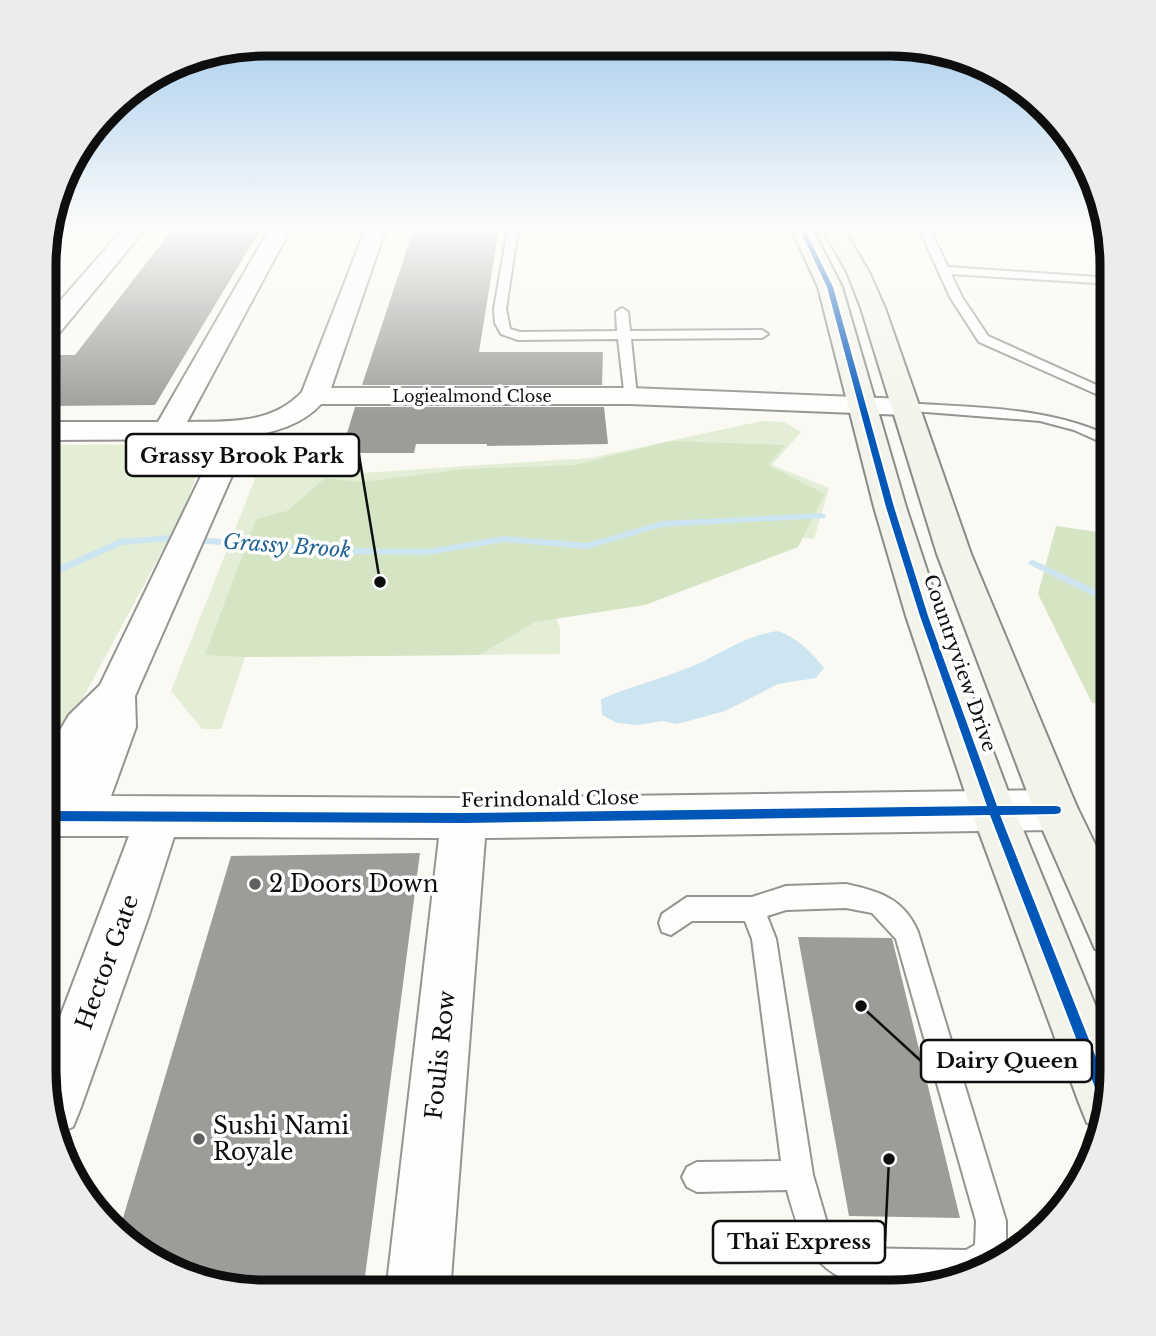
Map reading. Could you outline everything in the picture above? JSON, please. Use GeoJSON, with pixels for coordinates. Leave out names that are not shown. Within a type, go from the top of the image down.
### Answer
{"type":"FeatureCollection","features":[{"type":"Feature","properties":{"kind":"street"},"geometry":{"type":"LineString","coordinates":[[56,321],[83,290]]}},
{"type":"Feature","properties":{"kind":"street"},"geometry":{"type":"LineString","coordinates":[[167,431],[246,290]]}},
{"type":"Feature","properties":{"kind":"street"},"geometry":{"type":"LineString","coordinates":[[56,431],[167,431],[234,438],[278,420],[299,410],[316,396],[353,290]]}},
{"type":"Feature","properties":{"kind":"street","name":"Countryview Drive"},"geometry":{"type":"LineString","coordinates":[[831,290],[911,576],[993,810],[1100,1084]]}},
{"type":"Feature","properties":{"kind":"street","name":"Countryview Drive"},"geometry":{"type":"LineString","coordinates":[[866,290],[954,554],[1056,810],[1100,906]]}},
{"type":"Feature","properties":{"kind":"street","name":"Logiealmond Close"},"geometry":{"type":"LineString","coordinates":[[316,396],[630,397],[905,407]]}},
{"type":"Feature","properties":{"kind":"street"},"geometry":{"type":"LineString","coordinates":[[57,810],[116,727],[115,696],[234,438]]}},
{"type":"Feature","properties":{"kind":"street","name":"Ferindonald Close"},"geometry":{"type":"LineString","coordinates":[[57,810],[158,816],[464,818],[1056,810]]}},
{"type":"Feature","properties":{"kind":"street","name":"Hector Gate"},"geometry":{"type":"LineString","coordinates":[[58,1094],[125,915],[158,816]]}},
{"type":"Feature","properties":{"kind":"street","name":"Foulis Row"},"geometry":{"type":"LineString","coordinates":[[419,1280],[464,818]]}},
{"type":"Feature","properties":{"kind":"lane"},"geometry":{"type":"LineString","coordinates":[[503,290],[501,323],[505,331],[518,335],[762,334]]}},
{"type":"Feature","properties":{"kind":"lane"},"geometry":{"type":"LineString","coordinates":[[953,290],[983,340],[1100,392]]}},
{"type":"Feature","properties":{"kind":"lane"},"geometry":{"type":"LineString","coordinates":[[622,312],[630,397]]}},
{"type":"Feature","properties":{"kind":"lane"},"geometry":{"type":"LineString","coordinates":[[905,407],[1040,417],[1079,427],[1100,437]]}},
{"type":"Feature","properties":{"kind":"lane"},"geometry":{"type":"LineString","coordinates":[[671,923],[687,909],[752,909],[786,898],[846,896],[879,903],[906,932],[991,1221],[990,1253],[979,1260]]}},
{"type":"Feature","properties":{"kind":"lane"},"geometry":{"type":"LineString","coordinates":[[752,909],[764,940],[798,1175],[814,1232],[846,1264],[966,1266]]}},
{"type":"Feature","properties":{"kind":"lane"},"geometry":{"type":"LineString","coordinates":[[697,1177],[798,1175]]}},
{"type":"Feature","properties":{"kind":"green space"},"geometry":{"type":"Polygon","coordinates":[[[762,421],[784,422],[801,432],[772,465],[829,488],[814,539],[740,530],[542,590],[560,627],[560,654],[245,657],[221,729],[202,729],[171,691],[270,441],[311,441],[305,459],[325,459],[361,473],[590,458],[762,421]]]}},
{"type":"Feature","properties":{"kind":"green space"},"geometry":{"type":"Polygon","coordinates":[[[671,441],[785,445],[768,465],[825,494],[798,547],[645,605],[535,622],[479,655],[205,655],[256,519],[287,511],[325,478],[362,482],[465,469],[575,465],[671,441]]]}},
{"type":"Feature","properties":{"kind":"green space"},"geometry":{"type":"Polygon","coordinates":[[[203,444],[200,466],[182,514],[56,749],[56,445],[203,444]]]}},
{"type":"Feature","properties":{"kind":"green space"},"geometry":{"type":"Polygon","coordinates":[[[1056,526],[1100,532],[1100,704],[1092,703],[1038,594],[1056,526]]]}},
{"type":"Feature","properties":{"kind":"water"},"geometry":{"type":"Polygon","coordinates":[[[777,631],[803,646],[824,668],[816,678],[778,684],[725,711],[677,724],[662,721],[638,725],[617,723],[602,715],[601,699],[693,666],[754,637],[777,631]]]}},
{"type":"Feature","properties":{"kind":"building"},"geometry":{"type":"Polygon","coordinates":[[[125,290],[224,290],[155,405],[56,406],[56,355],[75,355],[125,290]]]}},
{"type":"Feature","properties":{"kind":"building"},"geometry":{"type":"Polygon","coordinates":[[[393,290],[489,290],[479,352],[603,352],[602,385],[362,385],[393,290]]]}},
{"type":"Feature","properties":{"kind":"building"},"geometry":{"type":"Polygon","coordinates":[[[355,407],[604,407],[608,444],[416,444],[414,453],[341,453],[355,407]]]}},
{"type":"Feature","properties":{"kind":"building"},"geometry":{"type":"Polygon","coordinates":[[[420,853],[365,1280],[251,1280],[224,1276],[198,1269],[160,1252],[122,1223],[231,856],[420,853]]]}},
{"type":"Feature","properties":{"kind":"building"},"geometry":{"type":"Polygon","coordinates":[[[798,937],[892,938],[960,1218],[849,1216],[798,937]]]}},
{"type":"Feature","properties":{"kind":"waterway","name":"Grassy Brook"},"geometry":{"type":"LineString","coordinates":[[56,570],[120,542],[170,538],[335,551],[428,552],[505,539],[587,546],[662,524],[822,516]]}},
{"type":"Feature","properties":{"kind":"waterway","name":"Grassy Brook"},"geometry":{"type":"LineString","coordinates":[[1033,563],[1100,595]]}},
{"type":"Feature","properties":{"kind":"cycle path"},"geometry":{"type":"LineString","coordinates":[[831,290],[890,507],[924,616],[993,810],[1100,1085]]}},
{"type":"Feature","properties":{"kind":"cycle path"},"geometry":{"type":"LineString","coordinates":[[56,816],[464,818],[1056,810]]}},
{"type":"Feature","properties":{"kind":"place","name":"Grassy Brook Park"},"geometry":{"type":"Point","coordinates":[380,582]}},
{"type":"Feature","properties":{"kind":"place","name":"2 Doors Down"},"geometry":{"type":"Point","coordinates":[255,884]}},
{"type":"Feature","properties":{"kind":"place","name":"Dairy Queen"},"geometry":{"type":"Point","coordinates":[861,1006]}},
{"type":"Feature","properties":{"kind":"place","name":"Sushi Nami Royale"},"geometry":{"type":"Point","coordinates":[199,1139]}},
{"type":"Feature","properties":{"kind":"place","name":"Thaï Express"},"geometry":{"type":"Point","coordinates":[889,1159]}}]}
